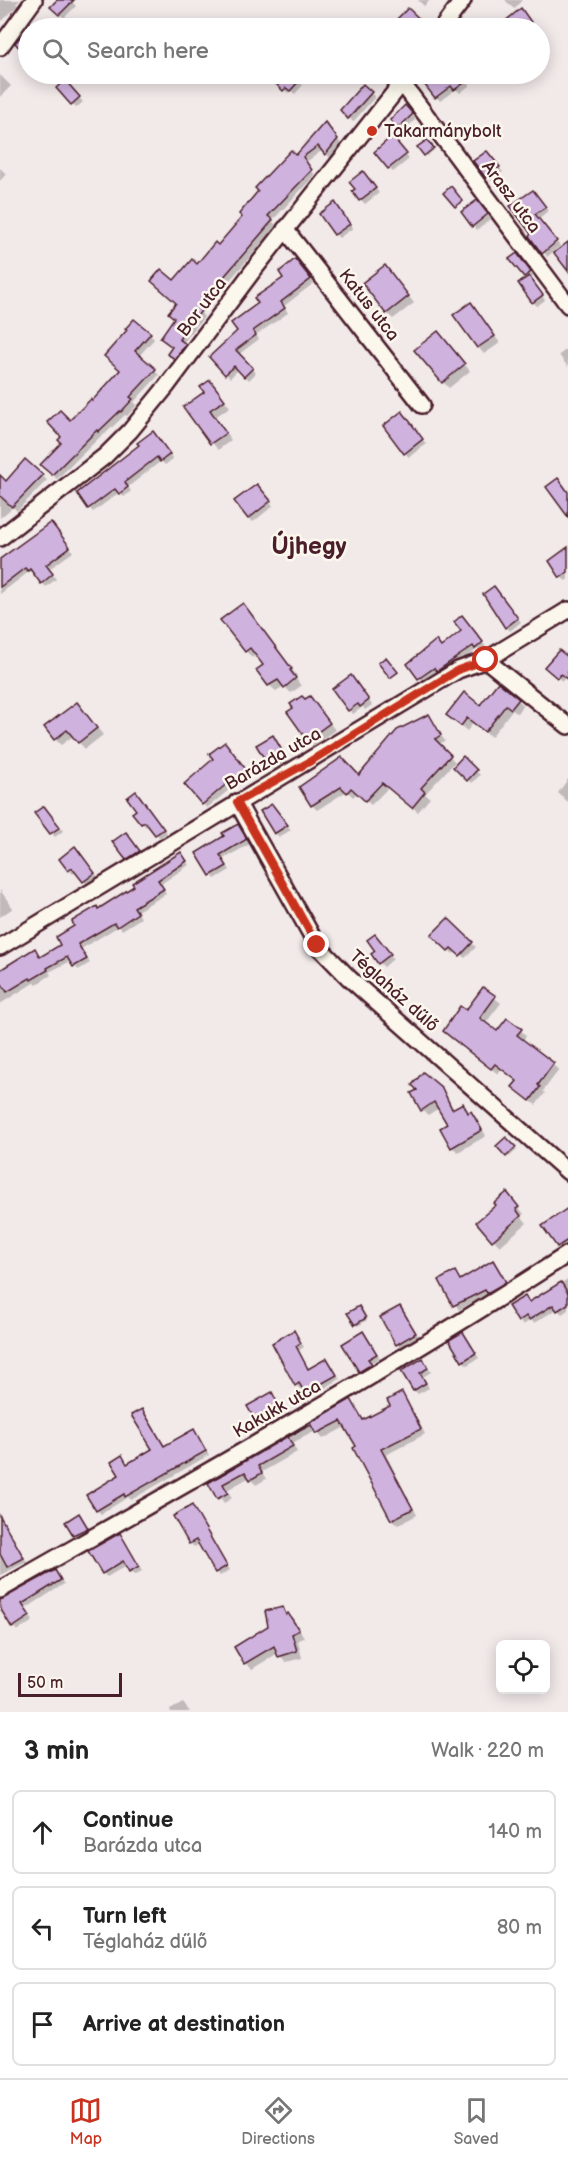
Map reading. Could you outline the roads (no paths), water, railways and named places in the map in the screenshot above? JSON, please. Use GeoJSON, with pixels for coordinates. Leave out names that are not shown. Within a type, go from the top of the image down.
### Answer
{"type":"FeatureCollection","features":[{"type":"Feature","properties":{"kind":"street"},"geometry":{"type":"LineString","coordinates":[[21,18],[34,0]]}},
{"type":"Feature","properties":{"kind":"street"},"geometry":{"type":"LineString","coordinates":[[450,18],[463,0]]}},
{"type":"Feature","properties":{"kind":"street"},"geometry":{"type":"LineString","coordinates":[[0,47],[18,22]]}},
{"type":"Feature","properties":{"kind":"street","name":"Bor utca"},"geometry":{"type":"LineString","coordinates":[[0,538],[105,456],[130,430],[166,387],[285,229],[401,84]]}},
{"type":"Feature","properties":{"kind":"street","name":"Arasz utca"},"geometry":{"type":"LineString","coordinates":[[410,84],[568,305]]}},
{"type":"Feature","properties":{"kind":"street","name":"Katus utca"},"geometry":{"type":"LineString","coordinates":[[285,229],[422,405]]}},
{"type":"Feature","properties":{"kind":"street","name":"Barázda utca"},"geometry":{"type":"LineString","coordinates":[[0,947],[458,670],[486,660],[568,610]]}},
{"type":"Feature","properties":{"kind":"street"},"geometry":{"type":"LineString","coordinates":[[486,660],[568,726]]}},
{"type":"Feature","properties":{"kind":"street","name":"Téglaház dűlő"},"geometry":{"type":"LineString","coordinates":[[237,802],[317,945],[349,978],[568,1172]]}},
{"type":"Feature","properties":{"kind":"street","name":"Kakukk utca"},"geometry":{"type":"LineString","coordinates":[[0,1590],[340,1396],[479,1312],[568,1254]]}},
{"type":"Feature","properties":{"kind":"place","name":"Takarmánybolt"},"geometry":{"type":"Point","coordinates":[372,131]}},
{"type":"Feature","properties":{"kind":"district","name":"Újhegy"},"geometry":{"type":"Point","coordinates":[309,546]}}]}
